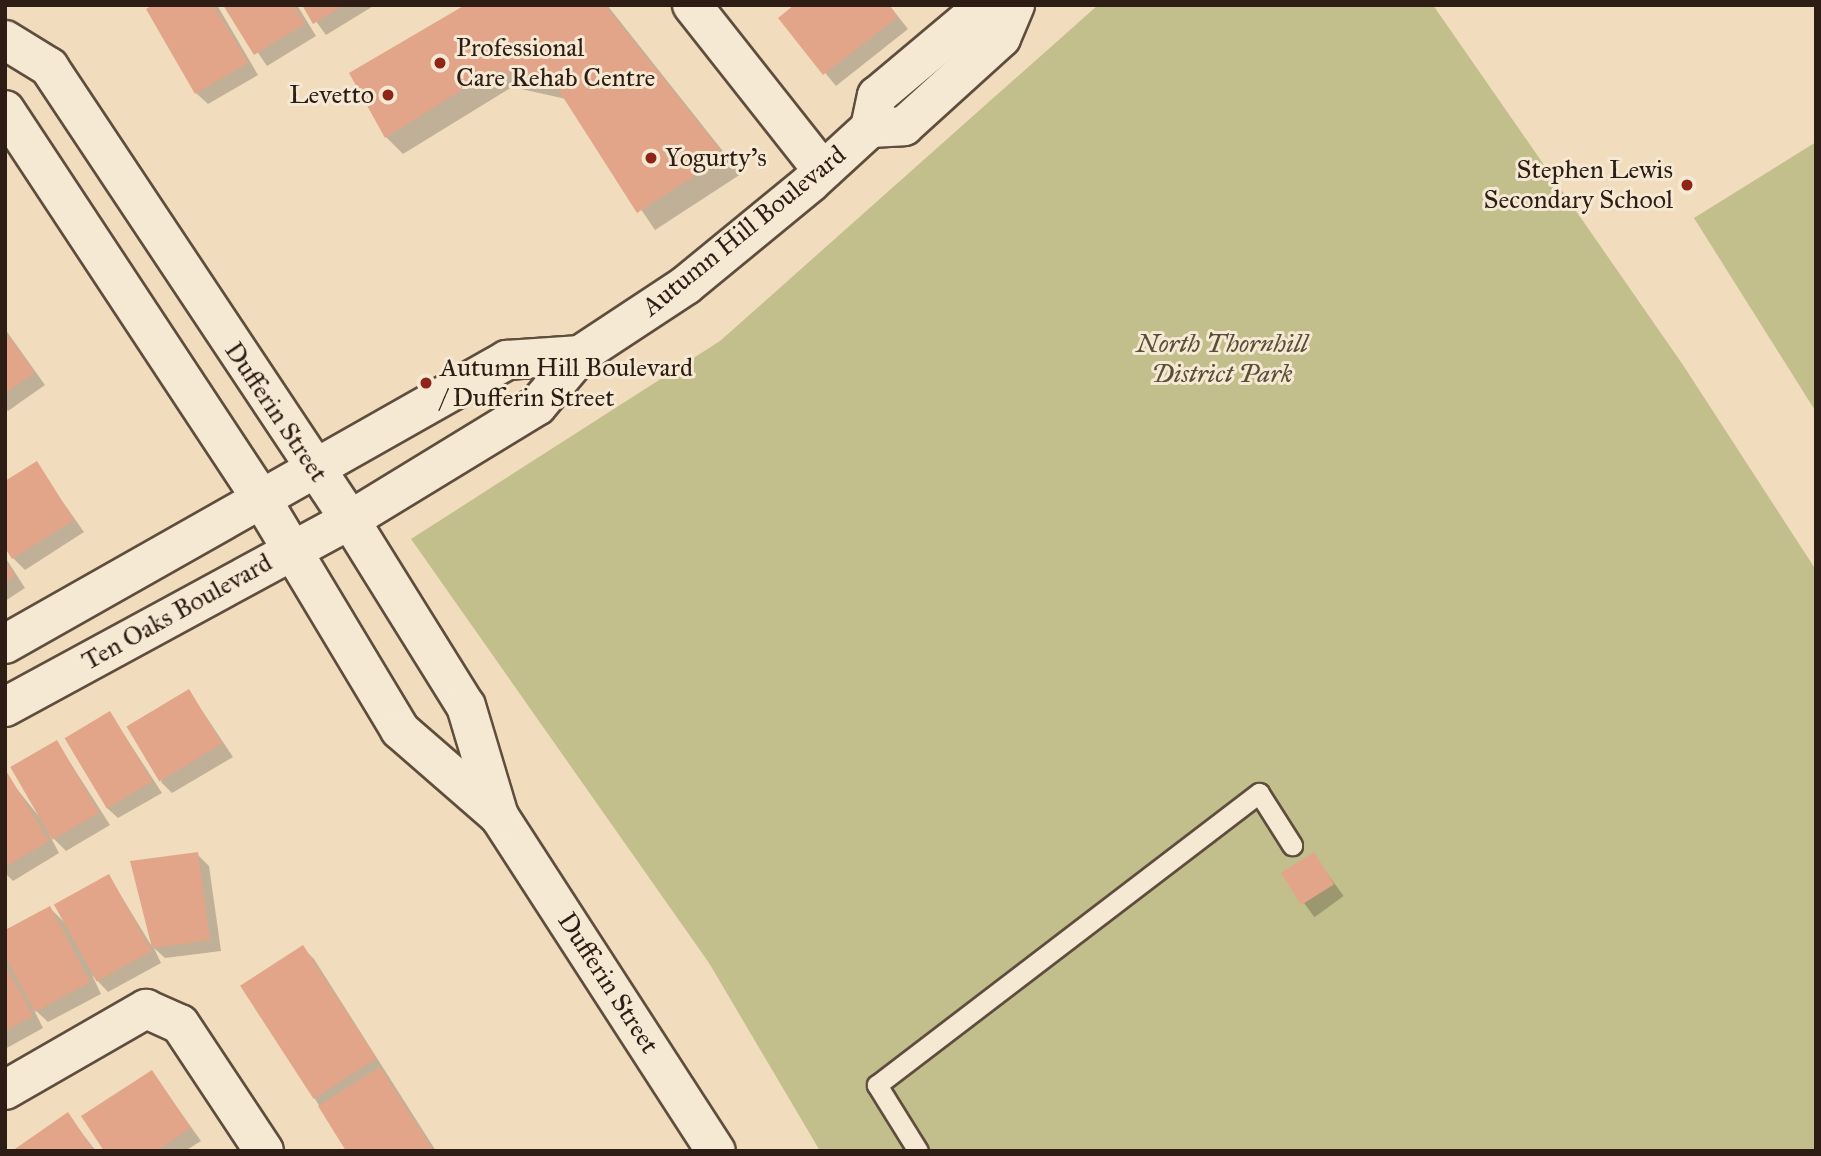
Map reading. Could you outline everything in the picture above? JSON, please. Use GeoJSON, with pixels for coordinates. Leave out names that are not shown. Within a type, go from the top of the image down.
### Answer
{"type":"FeatureCollection","features":[{"type":"Feature","properties":{"kind":"street"},"geometry":{"type":"LineString","coordinates":[[692,5],[823,171]]}},
{"type":"Feature","properties":{"kind":"street","name":"Autumn Hill Boulevard"},"geometry":{"type":"LineString","coordinates":[[350,520],[537,406],[580,355],[686,285],[823,171],[870,128],[877,96],[977,12],[1012,8]]}},
{"type":"Feature","properties":{"kind":"street","name":"Dufferin Street"},"geometry":{"type":"LineString","coordinates":[[5,40],[49,67],[350,520],[466,706],[499,816]]}},
{"type":"Feature","properties":{"kind":"street","name":"Dufferin Street"},"geometry":{"type":"LineString","coordinates":[[5,110],[259,495],[400,730],[499,816],[716,1151]]}},
{"type":"Feature","properties":{"kind":"street","name":"Autumn Hill Boulevard"},"geometry":{"type":"LineString","coordinates":[[313,468],[507,360],[580,355]]}},
{"type":"Feature","properties":{"kind":"street"},"geometry":{"type":"LineString","coordinates":[[5,644],[259,495],[313,468]]}},
{"type":"Feature","properties":{"kind":"street","name":"Ten Oaks Boulevard"},"geometry":{"type":"LineString","coordinates":[[5,707],[291,548],[350,520]]}},
{"type":"Feature","properties":{"kind":"street"},"geometry":{"type":"LineString","coordinates":[[53,617],[82,666]]}},
{"type":"Feature","properties":{"kind":"street"},"geometry":{"type":"LineString","coordinates":[[5,1090],[146,1009],[180,1024],[264,1151]]}},
{"type":"Feature","properties":{"kind":"lane"},"geometry":{"type":"LineString","coordinates":[[918,1151],[877,1085],[1259,793],[1292,845]]}},
{"type":"Feature","properties":{"kind":"green space","name":"North Thornhill District Park"},"geometry":{"type":"Polygon","coordinates":[[[1098,5],[1433,5],[1683,365],[1816,570],[1816,1151],[820,1151],[709,963],[411,539],[720,341],[1098,5]]]}},
{"type":"Feature","properties":{"kind":"green space"},"geometry":{"type":"Polygon","coordinates":[[[1816,142],[1816,412],[1694,218],[1816,142]]]}},
{"type":"Feature","properties":{"kind":"building"},"geometry":{"type":"Polygon","coordinates":[[[153,5],[214,5],[248,63],[195,94],[146,9],[153,5]]]}},
{"type":"Feature","properties":{"kind":"building"},"geometry":{"type":"Polygon","coordinates":[[[223,5],[294,5],[305,24],[254,55],[223,5]]]}},
{"type":"Feature","properties":{"kind":"building"},"geometry":{"type":"Polygon","coordinates":[[[302,5],[344,5],[313,24],[302,5]]]}},
{"type":"Feature","properties":{"kind":"building"},"geometry":{"type":"Polygon","coordinates":[[[465,5],[605,5],[725,156],[637,213],[554,83],[494,70],[385,138],[349,73],[465,5]]]}},
{"type":"Feature","properties":{"kind":"building"},"geometry":{"type":"Polygon","coordinates":[[[794,5],[889,5],[898,17],[823,75],[778,18],[794,5]]]}},
{"type":"Feature","properties":{"kind":"building"},"geometry":{"type":"Polygon","coordinates":[[[5,331],[35,373],[5,393],[5,331]]]}},
{"type":"Feature","properties":{"kind":"building"},"geometry":{"type":"Polygon","coordinates":[[[37,461],[74,520],[12,559],[5,548],[5,481],[37,461]]]}},
{"type":"Feature","properties":{"kind":"building"},"geometry":{"type":"Polygon","coordinates":[[[5,561],[15,576],[5,582],[5,561]]]}},
{"type":"Feature","properties":{"kind":"building"},"geometry":{"type":"Polygon","coordinates":[[[189,689],[222,744],[159,781],[126,727],[189,689]]]}},
{"type":"Feature","properties":{"kind":"building"},"geometry":{"type":"Polygon","coordinates":[[[110,711],[152,781],[107,809],[65,738],[110,711]]]}},
{"type":"Feature","properties":{"kind":"building"},"geometry":{"type":"Polygon","coordinates":[[[57,740],[99,813],[52,840],[10,767],[57,740]]]}},
{"type":"Feature","properties":{"kind":"building"},"geometry":{"type":"Polygon","coordinates":[[[5,769],[49,841],[5,867],[5,769]]]}},
{"type":"Feature","properties":{"kind":"building"},"geometry":{"type":"Polygon","coordinates":[[[198,852],[210,940],[152,948],[130,861],[198,852]]]}},
{"type":"Feature","properties":{"kind":"building"},"geometry":{"type":"Polygon","coordinates":[[[1314,852],[1334,884],[1301,905],[1281,873],[1314,852]]]}},
{"type":"Feature","properties":{"kind":"building"},"geometry":{"type":"Polygon","coordinates":[[[109,874],[152,951],[97,982],[54,905],[109,874]]]}},
{"type":"Feature","properties":{"kind":"building"},"geometry":{"type":"Polygon","coordinates":[[[50,906],[90,982],[35,1012],[5,956],[5,930],[50,906]]]}},
{"type":"Feature","properties":{"kind":"building"},"geometry":{"type":"Polygon","coordinates":[[[303,945],[377,1058],[314,1099],[240,986],[303,945]]]}},
{"type":"Feature","properties":{"kind":"building"},"geometry":{"type":"Polygon","coordinates":[[[5,965],[33,1016],[5,1031],[5,965]]]}},
{"type":"Feature","properties":{"kind":"building"},"geometry":{"type":"Polygon","coordinates":[[[380,1067],[433,1150],[346,1151],[318,1106],[380,1067]]]}},
{"type":"Feature","properties":{"kind":"building"},"geometry":{"type":"Polygon","coordinates":[[[152,1070],[191,1128],[156,1151],[104,1151],[81,1116],[152,1070]]]}},
{"type":"Feature","properties":{"kind":"building"},"geometry":{"type":"Polygon","coordinates":[[[68,1112],[94,1151],[12,1151],[68,1112]]]}},
{"type":"Feature","properties":{"kind":"place","name":"Professional Care Rehab Centre"},"geometry":{"type":"Point","coordinates":[440,63]}},
{"type":"Feature","properties":{"kind":"place","name":"Levetto"},"geometry":{"type":"Point","coordinates":[388,95]}},
{"type":"Feature","properties":{"kind":"place","name":"Yogurty's"},"geometry":{"type":"Point","coordinates":[651,158]}},
{"type":"Feature","properties":{"kind":"place","name":"Stephen Lewis Secondary School"},"geometry":{"type":"Point","coordinates":[1687,185]}},
{"type":"Feature","properties":{"kind":"place","name":"Autumn Hill Boulevard / Dufferin Street"},"geometry":{"type":"Point","coordinates":[426,383]}}]}
